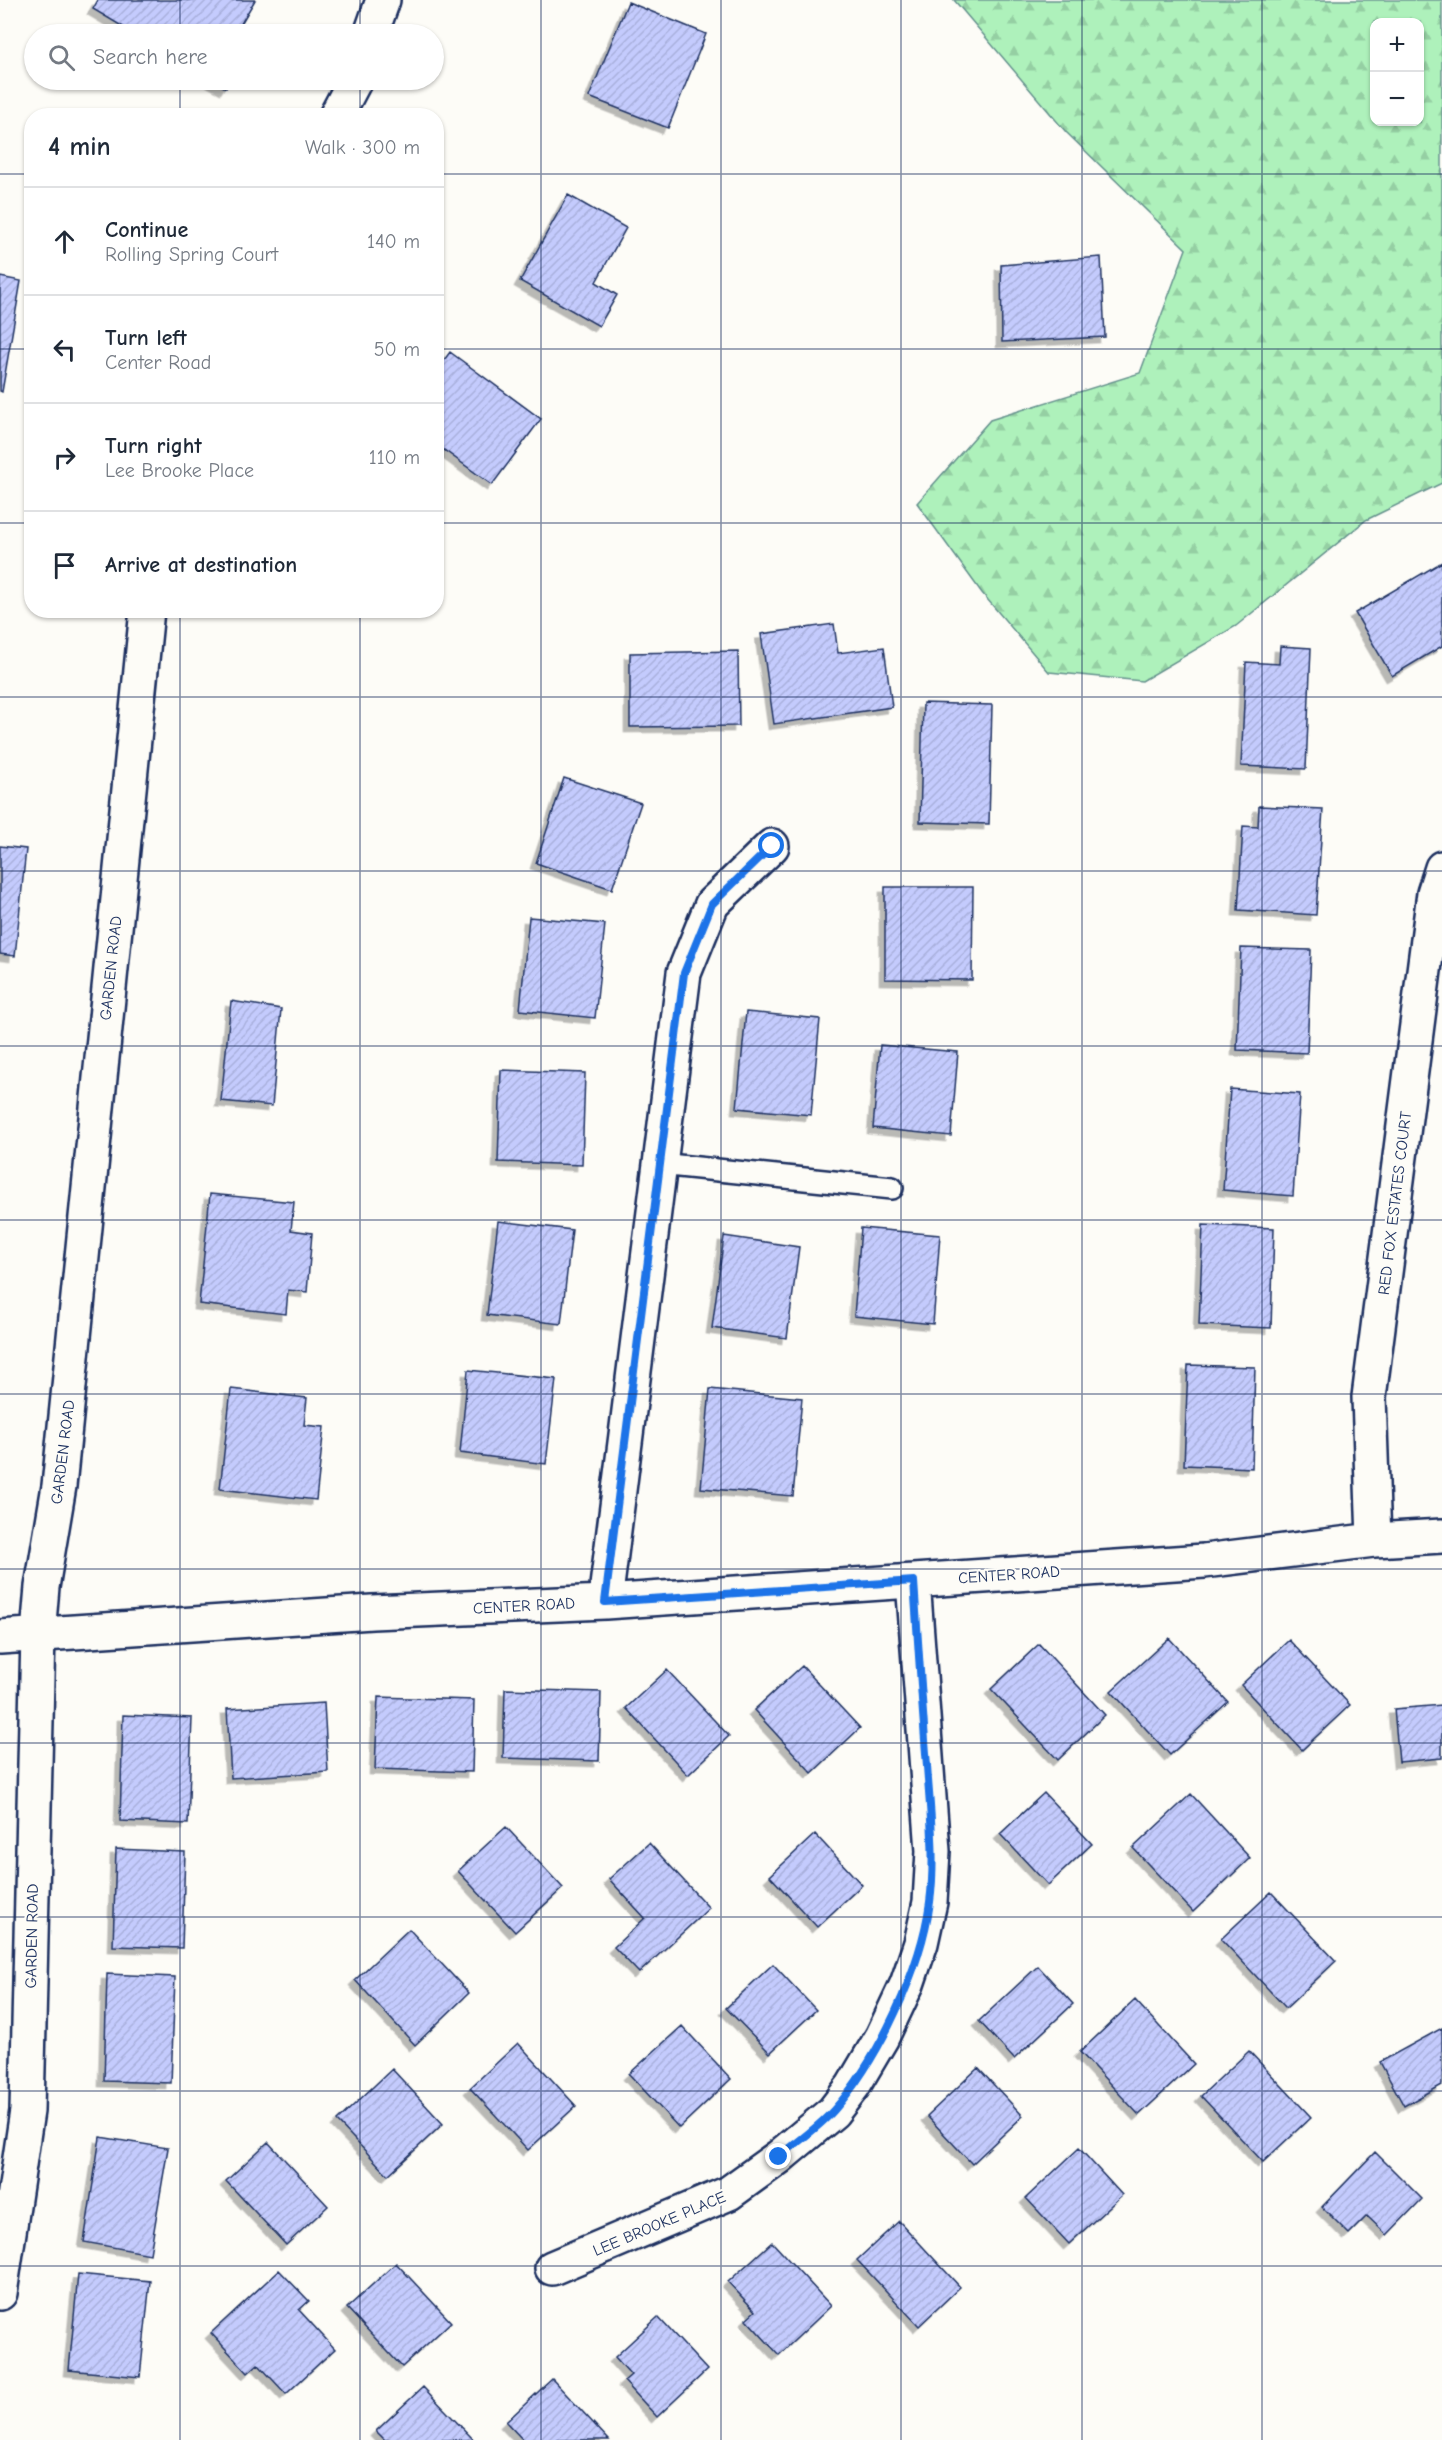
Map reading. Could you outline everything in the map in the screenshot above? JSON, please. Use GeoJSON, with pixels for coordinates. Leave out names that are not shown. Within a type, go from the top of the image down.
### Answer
{"type":"FeatureCollection","features":[{"type":"Feature","properties":{"kind":"street"},"geometry":{"type":"LineString","coordinates":[[375,24],[383,0]]}},
{"type":"Feature","properties":{"kind":"street"},"geometry":{"type":"LineString","coordinates":[[340,108],[350,90]]}},
{"type":"Feature","properties":{"kind":"street","name":"GARDEN ROAD"},"geometry":{"type":"LineString","coordinates":[[1,2283],[27,2111],[38,1634],[42,1587],[59,1486],[146,618]]}},
{"type":"Feature","properties":{"kind":"street"},"geometry":{"type":"LineString","coordinates":[[605,1602],[684,973],[712,904],[772,846]]}},
{"type":"Feature","properties":{"kind":"street","name":"RED FOX ESTATES COURT"},"geometry":{"type":"LineString","coordinates":[[1374,1540],[1369,1397],[1434,893],[1442,868]]}},
{"type":"Feature","properties":{"kind":"street","name":"CENTER ROAD"},"geometry":{"type":"LineString","coordinates":[[0,1637],[372,1612],[605,1602],[1204,1561],[1374,1540],[1442,1536]]}},
{"type":"Feature","properties":{"kind":"street","name":"LEE BROOKE PLACE"},"geometry":{"type":"LineString","coordinates":[[552,2268],[729,2193],[779,2157],[833,2112],[853,2086],[882,2037],[907,1984],[921,1943],[930,1902],[933,1851],[914,1581]]}},
{"type":"Feature","properties":{"kind":"lane"},"geometry":{"type":"LineString","coordinates":[[659,1164],[892,1188]]}},
{"type":"Feature","properties":{"kind":"green space"},"geometry":{"type":"Polygon","coordinates":[[[954,0],[1442,0],[1442,483],[1366,520],[1236,626],[1142,681],[1049,672],[982,593],[917,503],[990,420],[1140,373],[1186,249],[1066,132],[954,0]]]}},
{"type":"Feature","properties":{"kind":"building"},"geometry":{"type":"Polygon","coordinates":[[[98,0],[255,0],[241,24],[118,24],[93,9],[98,0]]]}},
{"type":"Feature","properties":{"kind":"building"},"geometry":{"type":"Polygon","coordinates":[[[628,2],[706,34],[668,128],[589,97],[628,2]]]}},
{"type":"Feature","properties":{"kind":"building"},"geometry":{"type":"Polygon","coordinates":[[[568,195],[626,228],[596,282],[617,295],[599,326],[520,281],[568,195]]]}},
{"type":"Feature","properties":{"kind":"building"},"geometry":{"type":"Polygon","coordinates":[[[1101,257],[1105,337],[1002,342],[1001,265],[1101,257]]]}},
{"type":"Feature","properties":{"kind":"building"},"geometry":{"type":"Polygon","coordinates":[[[0,277],[21,281],[2,392],[0,391],[0,277]]]}},
{"type":"Feature","properties":{"kind":"building"},"geometry":{"type":"Polygon","coordinates":[[[450,352],[541,419],[492,485],[444,450],[444,360],[450,352]]]}},
{"type":"Feature","properties":{"kind":"building"},"geometry":{"type":"Polygon","coordinates":[[[1442,562],[1442,646],[1392,676],[1355,613],[1442,562]]]}},
{"type":"Feature","properties":{"kind":"building"},"geometry":{"type":"Polygon","coordinates":[[[834,624],[838,653],[884,647],[892,707],[774,724],[761,634],[834,624]]]}},
{"type":"Feature","properties":{"kind":"building"},"geometry":{"type":"Polygon","coordinates":[[[1280,646],[1311,648],[1306,769],[1241,766],[1246,662],[1279,664],[1280,646]]]}},
{"type":"Feature","properties":{"kind":"building"},"geometry":{"type":"Polygon","coordinates":[[[738,651],[739,726],[630,727],[630,653],[738,651]]]}},
{"type":"Feature","properties":{"kind":"building"},"geometry":{"type":"Polygon","coordinates":[[[923,703],[992,705],[989,824],[920,822],[923,703]]]}},
{"type":"Feature","properties":{"kind":"building"},"geometry":{"type":"Polygon","coordinates":[[[564,778],[641,803],[612,889],[536,863],[564,778]]]}},
{"type":"Feature","properties":{"kind":"building"},"geometry":{"type":"Polygon","coordinates":[[[1259,806],[1323,809],[1316,915],[1238,910],[1243,826],[1258,827],[1259,806]]]}},
{"type":"Feature","properties":{"kind":"building"},"geometry":{"type":"Polygon","coordinates":[[[0,846],[26,849],[15,956],[0,954],[0,846]]]}},
{"type":"Feature","properties":{"kind":"building"},"geometry":{"type":"Polygon","coordinates":[[[885,887],[973,887],[972,980],[885,979],[885,887]]]}},
{"type":"Feature","properties":{"kind":"building"},"geometry":{"type":"Polygon","coordinates":[[[529,917],[605,924],[595,1018],[520,1010],[529,917]]]}},
{"type":"Feature","properties":{"kind":"building"},"geometry":{"type":"Polygon","coordinates":[[[1241,948],[1311,950],[1307,1053],[1237,1050],[1241,948]]]}},
{"type":"Feature","properties":{"kind":"building"},"geometry":{"type":"Polygon","coordinates":[[[231,1001],[281,1009],[272,1106],[221,1101],[231,1001]]]}},
{"type":"Feature","properties":{"kind":"building"},"geometry":{"type":"Polygon","coordinates":[[[746,1012],[820,1019],[811,1115],[737,1108],[746,1012]]]}},
{"type":"Feature","properties":{"kind":"building"},"geometry":{"type":"Polygon","coordinates":[[[880,1045],[958,1052],[951,1136],[873,1128],[880,1045]]]}},
{"type":"Feature","properties":{"kind":"building"},"geometry":{"type":"Polygon","coordinates":[[[501,1070],[585,1073],[582,1165],[498,1162],[501,1070]]]}},
{"type":"Feature","properties":{"kind":"building"},"geometry":{"type":"Polygon","coordinates":[[[1230,1089],[1300,1094],[1293,1196],[1223,1190],[1230,1089]]]}},
{"type":"Feature","properties":{"kind":"building"},"geometry":{"type":"Polygon","coordinates":[[[210,1194],[294,1202],[291,1230],[312,1233],[307,1292],[288,1290],[286,1314],[199,1304],[210,1194]]]}},
{"type":"Feature","properties":{"kind":"building"},"geometry":{"type":"Polygon","coordinates":[[[498,1221],[572,1230],[561,1324],[487,1315],[498,1221]]]}},
{"type":"Feature","properties":{"kind":"building"},"geometry":{"type":"Polygon","coordinates":[[[1203,1225],[1274,1228],[1271,1328],[1199,1325],[1203,1225]]]}},
{"type":"Feature","properties":{"kind":"building"},"geometry":{"type":"Polygon","coordinates":[[[861,1228],[940,1235],[933,1324],[854,1316],[861,1228]]]}},
{"type":"Feature","properties":{"kind":"building"},"geometry":{"type":"Polygon","coordinates":[[[724,1236],[799,1247],[787,1338],[712,1328],[724,1236]]]}},
{"type":"Feature","properties":{"kind":"building"},"geometry":{"type":"Polygon","coordinates":[[[1188,1365],[1255,1367],[1252,1468],[1184,1465],[1188,1365]]]}},
{"type":"Feature","properties":{"kind":"building"},"geometry":{"type":"Polygon","coordinates":[[[468,1370],[556,1379],[546,1464],[460,1453],[468,1370]]]}},
{"type":"Feature","properties":{"kind":"building"},"geometry":{"type":"Polygon","coordinates":[[[231,1389],[307,1398],[304,1425],[324,1427],[316,1500],[220,1489],[231,1389]]]}},
{"type":"Feature","properties":{"kind":"building"},"geometry":{"type":"Polygon","coordinates":[[[710,1389],[802,1398],[793,1496],[701,1488],[710,1389]]]}},
{"type":"Feature","properties":{"kind":"building"},"geometry":{"type":"Polygon","coordinates":[[[1169,1638],[1228,1702],[1170,1755],[1111,1691],[1169,1638]]]}},
{"type":"Feature","properties":{"kind":"building"},"geometry":{"type":"Polygon","coordinates":[[[1289,1640],[1350,1705],[1302,1750],[1241,1685],[1289,1640]]]}},
{"type":"Feature","properties":{"kind":"building"},"geometry":{"type":"Polygon","coordinates":[[[1039,1644],[1105,1715],[1058,1760],[991,1689],[1039,1644]]]}},
{"type":"Feature","properties":{"kind":"building"},"geometry":{"type":"Polygon","coordinates":[[[802,1666],[860,1728],[812,1773],[754,1710],[802,1666]]]}},
{"type":"Feature","properties":{"kind":"building"},"geometry":{"type":"Polygon","coordinates":[[[667,1670],[729,1736],[688,1775],[626,1708],[667,1670]]]}},
{"type":"Feature","properties":{"kind":"building"},"geometry":{"type":"Polygon","coordinates":[[[505,1689],[601,1692],[599,1761],[503,1758],[505,1689]]]}},
{"type":"Feature","properties":{"kind":"building"},"geometry":{"type":"Polygon","coordinates":[[[378,1697],[474,1700],[472,1772],[375,1769],[378,1697]]]}},
{"type":"Feature","properties":{"kind":"building"},"geometry":{"type":"Polygon","coordinates":[[[324,1703],[328,1772],[231,1778],[227,1709],[324,1703]]]}},
{"type":"Feature","properties":{"kind":"building"},"geometry":{"type":"Polygon","coordinates":[[[1442,1705],[1442,1758],[1399,1762],[1394,1709],[1442,1705]]]}},
{"type":"Feature","properties":{"kind":"building"},"geometry":{"type":"Polygon","coordinates":[[[123,1715],[192,1718],[188,1824],[120,1821],[123,1715]]]}},
{"type":"Feature","properties":{"kind":"building"},"geometry":{"type":"Polygon","coordinates":[[[1044,1793],[1092,1844],[1048,1885],[1000,1834],[1044,1793]]]}},
{"type":"Feature","properties":{"kind":"building"},"geometry":{"type":"Polygon","coordinates":[[[1191,1794],[1250,1858],[1193,1912],[1133,1848],[1191,1794]]]}},
{"type":"Feature","properties":{"kind":"building"},"geometry":{"type":"Polygon","coordinates":[[[506,1827],[563,1888],[515,1932],[458,1871],[506,1827]]]}},
{"type":"Feature","properties":{"kind":"building"},"geometry":{"type":"Polygon","coordinates":[[[815,1834],[862,1885],[817,1927],[770,1876],[815,1834]]]}},
{"type":"Feature","properties":{"kind":"building"},"geometry":{"type":"Polygon","coordinates":[[[649,1843],[709,1908],[639,1973],[614,1947],[645,1918],[609,1879],[649,1843]]]}},
{"type":"Feature","properties":{"kind":"building"},"geometry":{"type":"Polygon","coordinates":[[[116,1849],[185,1852],[182,1948],[113,1946],[116,1849]]]}},
{"type":"Feature","properties":{"kind":"building"},"geometry":{"type":"Polygon","coordinates":[[[1271,1892],[1336,1961],[1286,2008],[1221,1939],[1271,1892]]]}},
{"type":"Feature","properties":{"kind":"building"},"geometry":{"type":"Polygon","coordinates":[[[409,1929],[469,1993],[415,2045],[355,1980],[409,1929]]]}},
{"type":"Feature","properties":{"kind":"building"},"geometry":{"type":"Polygon","coordinates":[[[773,1964],[816,2010],[770,2053],[726,2008],[773,1964]]]}},
{"type":"Feature","properties":{"kind":"building"},"geometry":{"type":"Polygon","coordinates":[[[1038,1966],[1073,2004],[1014,2059],[979,2021],[1038,1966]]]}},
{"type":"Feature","properties":{"kind":"building"},"geometry":{"type":"Polygon","coordinates":[[[107,1974],[175,1977],[171,2083],[104,2081],[107,1974]]]}},
{"type":"Feature","properties":{"kind":"building"},"geometry":{"type":"Polygon","coordinates":[[[1135,2000],[1194,2064],[1139,2115],[1080,2052],[1135,2000]]]}},
{"type":"Feature","properties":{"kind":"building"},"geometry":{"type":"Polygon","coordinates":[[[682,2026],[731,2079],[679,2128],[629,2074],[682,2026]]]}},
{"type":"Feature","properties":{"kind":"building"},"geometry":{"type":"Polygon","coordinates":[[[1442,2028],[1442,2085],[1404,2106],[1380,2062],[1442,2028]]]}},
{"type":"Feature","properties":{"kind":"building"},"geometry":{"type":"Polygon","coordinates":[[[518,2043],[576,2106],[528,2150],[470,2088],[518,2043]]]}},
{"type":"Feature","properties":{"kind":"building"},"geometry":{"type":"Polygon","coordinates":[[[1249,2051],[1311,2117],[1263,2162],[1201,2096],[1249,2051]]]}},
{"type":"Feature","properties":{"kind":"building"},"geometry":{"type":"Polygon","coordinates":[[[978,2068],[1023,2116],[972,2164],[927,2116],[978,2068]]]}},
{"type":"Feature","properties":{"kind":"building"},"geometry":{"type":"Polygon","coordinates":[[[392,2069],[443,2124],[388,2175],[337,2121],[392,2069]]]}},
{"type":"Feature","properties":{"kind":"building"},"geometry":{"type":"Polygon","coordinates":[[[100,2137],[168,2148],[150,2254],[84,2242],[100,2137]]]}},
{"type":"Feature","properties":{"kind":"building"},"geometry":{"type":"Polygon","coordinates":[[[268,2142],[328,2206],[286,2245],[226,2181],[268,2142]]]}},
{"type":"Feature","properties":{"kind":"building"},"geometry":{"type":"Polygon","coordinates":[[[1079,2148],[1122,2195],[1069,2244],[1026,2198],[1079,2148]]]}},
{"type":"Feature","properties":{"kind":"building"},"geometry":{"type":"Polygon","coordinates":[[[1375,2152],[1422,2199],[1387,2235],[1367,2216],[1349,2234],[1322,2207],[1375,2152]]]}},
{"type":"Feature","properties":{"kind":"building"},"geometry":{"type":"Polygon","coordinates":[[[899,2221],[960,2287],[919,2326],[857,2260],[899,2221]]]}},
{"type":"Feature","properties":{"kind":"building"},"geometry":{"type":"Polygon","coordinates":[[[772,2242],[831,2306],[779,2355],[746,2319],[755,2311],[728,2282],[772,2242]]]}},
{"type":"Feature","properties":{"kind":"building"},"geometry":{"type":"Polygon","coordinates":[[[396,2263],[451,2322],[402,2367],[347,2308],[396,2263]]]}},
{"type":"Feature","properties":{"kind":"building"},"geometry":{"type":"Polygon","coordinates":[[[279,2270],[309,2301],[299,2310],[335,2349],[286,2394],[258,2364],[248,2373],[211,2333],[279,2270]]]}},
{"type":"Feature","properties":{"kind":"building"},"geometry":{"type":"Polygon","coordinates":[[[78,2274],[150,2281],[140,2377],[69,2370],[78,2274]]]}},
{"type":"Feature","properties":{"kind":"building"},"geometry":{"type":"Polygon","coordinates":[[[658,2317],[707,2370],[657,2417],[624,2381],[631,2375],[615,2357],[658,2317]]]}},
{"type":"Feature","properties":{"kind":"building"},"geometry":{"type":"Polygon","coordinates":[[[552,2379],[609,2440],[523,2440],[506,2422],[552,2379]]]}},
{"type":"Feature","properties":{"kind":"building"},"geometry":{"type":"Polygon","coordinates":[[[423,2387],[474,2440],[385,2440],[376,2431],[423,2387]]]}},
{"type":"Feature","properties":{"kind":"route"},"geometry":{"type":"LineString","coordinates":[[772,846],[712,904],[684,973],[605,1602],[914,1581],[933,1851],[930,1902],[921,1943],[907,1984],[882,2037],[853,2086],[833,2112],[779,2157]]}}]}
